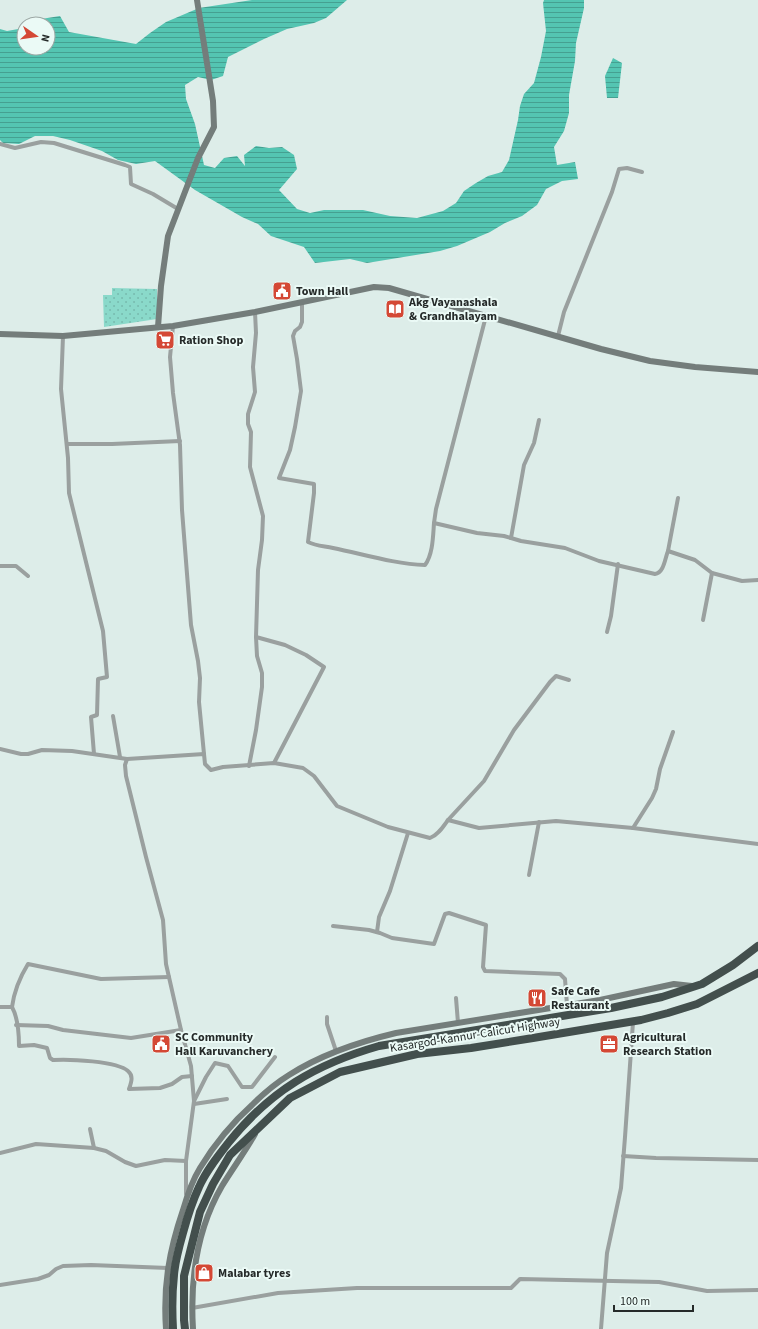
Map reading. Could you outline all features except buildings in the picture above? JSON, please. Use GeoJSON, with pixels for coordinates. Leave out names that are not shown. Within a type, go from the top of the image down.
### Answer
{"type":"FeatureCollection","features":[{"type":"Feature","properties":{"kind":"highway","name":"Kasargod-Kannur-Calicut Highway"},"geometry":{"type":"LineString","coordinates":[[173,1329],[172,1302],[174,1273],[187,1217],[199,1186],[219,1154],[245,1122],[271,1099],[297,1080],[355,1053],[379,1046],[611,1008],[662,997],[702,984],[734,965],[758,946]]}},
{"type":"Feature","properties":{"kind":"highway","name":"Kasargod-Kannur-Calicut Highway"},"geometry":{"type":"LineString","coordinates":[[184,1329],[184,1276],[200,1212],[213,1184],[230,1155],[290,1098],[340,1072],[417,1054],[472,1048],[633,1022],[668,1014],[697,1004],[758,974]]}},
{"type":"Feature","properties":{"kind":"main road"},"geometry":{"type":"LineString","coordinates":[[158,327],[161,286],[168,236],[198,158],[214,127],[212,94],[198,0]]}},
{"type":"Feature","properties":{"kind":"main road"},"geometry":{"type":"LineString","coordinates":[[0,334],[63,336],[173,326],[255,312],[380,287],[389,288],[601,349],[650,361],[695,367],[758,372]]}},
{"type":"Feature","properties":{"kind":"main road"},"geometry":{"type":"LineString","coordinates":[[166,1329],[165,1312],[169,1259],[186,1198],[200,1169],[218,1143],[239,1117],[264,1094],[289,1075],[336,1051],[370,1039],[396,1033],[600,1000],[674,984],[696,986]]}},
{"type":"Feature","properties":{"kind":"main road"},"geometry":{"type":"LineString","coordinates":[[194,1329],[192,1308],[194,1276],[200,1241],[208,1216],[222,1187],[259,1127]]}},
{"type":"Feature","properties":{"kind":"street"},"geometry":{"type":"LineString","coordinates":[[0,144],[15,148],[41,142],[54,143],[125,165],[130,167],[131,184],[153,194],[178,210]]}},
{"type":"Feature","properties":{"kind":"street"},"geometry":{"type":"LineString","coordinates":[[558,336],[564,312],[612,192],[619,169],[627,168],[642,172]]}},
{"type":"Feature","properties":{"kind":"street"},"geometry":{"type":"LineString","coordinates":[[302,302],[302,322],[293,336],[297,359],[300,398],[290,450],[279,478],[314,484],[308,542],[356,554],[425,565],[428,561],[432,544],[438,502],[486,316]]}},
{"type":"Feature","properties":{"kind":"street"},"geometry":{"type":"LineString","coordinates":[[248,766],[256,730],[262,687],[262,673],[257,656],[256,637],[258,570],[262,540],[263,516],[250,467],[251,432],[248,424],[248,414],[255,392],[253,366],[256,333],[255,312]]}},
{"type":"Feature","properties":{"kind":"street"},"geometry":{"type":"LineString","coordinates":[[173,326],[170,357],[173,393],[180,441],[182,510],[191,625],[200,678],[199,702],[205,764],[211,770],[223,767],[274,763],[303,768],[314,776],[337,806],[388,827],[430,838],[442,829],[448,820],[484,781],[514,730],[550,682],[556,676],[569,680]]}},
{"type":"Feature","properties":{"kind":"street"},"geometry":{"type":"LineString","coordinates":[[63,336],[61,389],[67,444],[70,502],[103,631],[108,677],[98,679],[97,715],[92,717],[94,754]]}},
{"type":"Feature","properties":{"kind":"street"},"geometry":{"type":"LineString","coordinates":[[511,538],[524,465],[534,442],[539,420]]}},
{"type":"Feature","properties":{"kind":"street"},"geometry":{"type":"LineString","coordinates":[[67,444],[180,441]]}},
{"type":"Feature","properties":{"kind":"street"},"geometry":{"type":"LineString","coordinates":[[434,523],[477,533],[565,548],[599,561],[658,574],[661,571],[668,551],[678,498]]}},
{"type":"Feature","properties":{"kind":"street"},"geometry":{"type":"LineString","coordinates":[[668,551],[695,560],[712,573],[742,581],[758,580]]}},
{"type":"Feature","properties":{"kind":"street"},"geometry":{"type":"LineString","coordinates":[[607,632],[612,616],[618,564]]}},
{"type":"Feature","properties":{"kind":"street"},"geometry":{"type":"LineString","coordinates":[[0,566],[16,566],[28,576]]}},
{"type":"Feature","properties":{"kind":"street"},"geometry":{"type":"LineString","coordinates":[[702,620],[712,573]]}},
{"type":"Feature","properties":{"kind":"street"},"geometry":{"type":"LineString","coordinates":[[256,637],[285,645],[306,655],[324,667],[274,763]]}},
{"type":"Feature","properties":{"kind":"street"},"geometry":{"type":"LineString","coordinates":[[113,716],[120,757]]}},
{"type":"Feature","properties":{"kind":"street"},"geometry":{"type":"LineString","coordinates":[[633,828],[656,789],[660,769],[673,732]]}},
{"type":"Feature","properties":{"kind":"street"},"geometry":{"type":"LineString","coordinates":[[0,749],[21,754],[28,754],[42,750],[94,754],[127,759],[204,754]]}},
{"type":"Feature","properties":{"kind":"street"},"geometry":{"type":"LineString","coordinates":[[127,759],[125,765],[126,776],[163,920],[164,946],[169,977],[191,1066],[194,1102],[186,1161],[186,1198]]}},
{"type":"Feature","properties":{"kind":"street"},"geometry":{"type":"LineString","coordinates":[[448,820],[479,828],[556,821],[633,828],[758,844]]}},
{"type":"Feature","properties":{"kind":"street"},"geometry":{"type":"LineString","coordinates":[[529,875],[539,822]]}},
{"type":"Feature","properties":{"kind":"street"},"geometry":{"type":"LineString","coordinates":[[377,932],[379,917],[390,891],[408,833]]}},
{"type":"Feature","properties":{"kind":"street"},"geometry":{"type":"LineString","coordinates":[[333,926],[377,932],[392,938],[434,944],[445,914],[449,913],[486,925],[483,967],[485,971],[560,974],[565,979],[567,1005]]}},
{"type":"Feature","properties":{"kind":"street"},"geometry":{"type":"LineString","coordinates":[[169,977],[101,979],[28,964],[14,995],[12,1007],[18,1029],[19,1046],[34,1045],[47,1048],[52,1060],[114,1064],[129,1071],[132,1078],[129,1088],[160,1088],[172,1084],[182,1076],[192,1076]]}},
{"type":"Feature","properties":{"kind":"street"},"geometry":{"type":"LineString","coordinates":[[456,998],[458,1023]]}},
{"type":"Feature","properties":{"kind":"street"},"geometry":{"type":"LineString","coordinates":[[0,1007],[12,1007]]}},
{"type":"Feature","properties":{"kind":"street"},"geometry":{"type":"LineString","coordinates":[[327,1018],[327,1024],[336,1051]]}},
{"type":"Feature","properties":{"kind":"street"},"geometry":{"type":"LineString","coordinates":[[601,1329],[607,1253],[621,1188],[633,1022]]}},
{"type":"Feature","properties":{"kind":"street"},"geometry":{"type":"LineString","coordinates":[[16,1025],[48,1026],[63,1030],[131,1038],[181,1030]]}},
{"type":"Feature","properties":{"kind":"street"},"geometry":{"type":"LineString","coordinates":[[194,1102],[206,1077],[215,1063],[228,1066],[242,1087],[252,1087],[275,1057]]}},
{"type":"Feature","properties":{"kind":"street"},"geometry":{"type":"LineString","coordinates":[[194,1102],[227,1099]]}},
{"type":"Feature","properties":{"kind":"street"},"geometry":{"type":"LineString","coordinates":[[90,1128],[94,1148]]}},
{"type":"Feature","properties":{"kind":"street"},"geometry":{"type":"LineString","coordinates":[[0,1153],[36,1144],[94,1148],[106,1151],[125,1162],[136,1166],[165,1160],[186,1161]]}},
{"type":"Feature","properties":{"kind":"street"},"geometry":{"type":"LineString","coordinates":[[623,1156],[758,1160]]}},
{"type":"Feature","properties":{"kind":"street"},"geometry":{"type":"LineString","coordinates":[[0,1285],[50,1276],[56,1269],[63,1266],[91,1265],[168,1268]]}},
{"type":"Feature","properties":{"kind":"street"},"geometry":{"type":"LineString","coordinates":[[192,1308],[278,1293],[357,1288],[511,1288],[520,1279],[659,1282],[707,1291],[758,1290]]}},
{"type":"Feature","properties":{"kind":"shaded area"},"geometry":{"type":"Polygon","coordinates":[[[252,0],[347,0],[326,18],[314,23],[287,29],[228,57],[223,76],[211,80],[198,77],[185,85],[186,99],[195,124],[204,165],[215,168],[224,158],[237,156],[245,166],[244,155],[256,146],[269,148],[282,147],[294,155],[297,169],[279,190],[297,209],[310,213],[324,210],[363,210],[390,216],[417,218],[443,211],[456,203],[464,191],[476,183],[488,176],[502,172],[509,160],[520,106],[524,94],[534,83],[541,57],[546,31],[544,0],[584,0],[584,8],[576,43],[575,61],[569,95],[569,113],[564,131],[554,147],[557,165],[575,162],[578,179],[562,181],[546,189],[537,205],[522,216],[457,246],[440,251],[367,263],[350,259],[315,263],[304,247],[271,236],[258,224],[242,217],[195,190],[155,161],[136,164],[118,160],[102,151],[53,136],[35,136],[19,144],[3,143],[0,140],[0,29],[7,31],[16,29],[16,56],[56,56],[56,17],[60,16],[69,32],[136,44],[166,22],[199,8],[252,0]]]}},
{"type":"Feature","properties":{"kind":"shaded area"},"geometry":{"type":"Polygon","coordinates":[[[613,58],[622,63],[618,98],[607,98],[605,76],[613,58]]]}},
{"type":"Feature","properties":{"kind":"shaded area"},"geometry":{"type":"Polygon","coordinates":[[[112,288],[157,289],[157,319],[104,327],[103,295],[112,295],[112,288]]]}},
{"type":"Feature","properties":{"kind":"place","name":"Town Hall"},"geometry":{"type":"Point","coordinates":[282,291]}},
{"type":"Feature","properties":{"kind":"place","name":"Akg Vayanashala & Grandhalayam"},"geometry":{"type":"Point","coordinates":[395,309]}},
{"type":"Feature","properties":{"kind":"place","name":"Ration Shop"},"geometry":{"type":"Point","coordinates":[165,340]}},
{"type":"Feature","properties":{"kind":"place","name":"Safe Cafe Restaurant"},"geometry":{"type":"Point","coordinates":[537,998]}},
{"type":"Feature","properties":{"kind":"place","name":"SC Community Hall Karuvanchery"},"geometry":{"type":"Point","coordinates":[161,1044]}},
{"type":"Feature","properties":{"kind":"place","name":"Agricultural Research Station"},"geometry":{"type":"Point","coordinates":[609,1044]}},
{"type":"Feature","properties":{"kind":"place","name":"Malabar tyres"},"geometry":{"type":"Point","coordinates":[204,1273]}}]}
